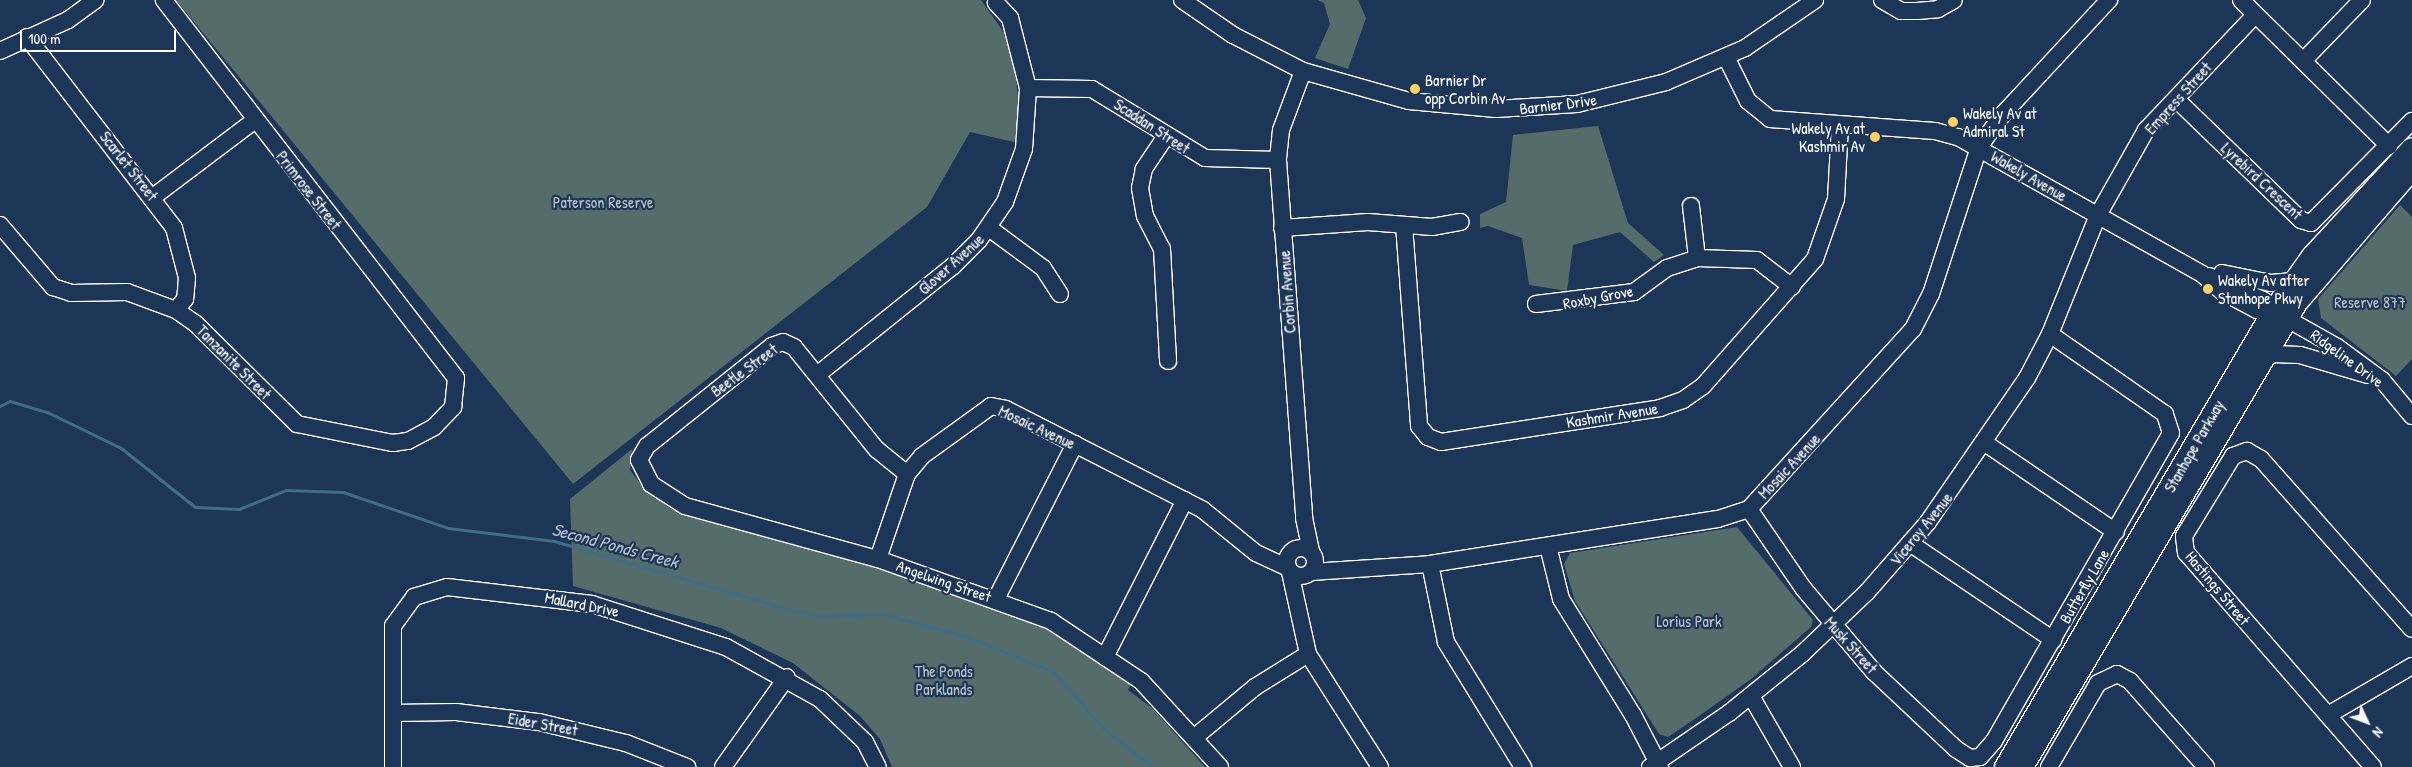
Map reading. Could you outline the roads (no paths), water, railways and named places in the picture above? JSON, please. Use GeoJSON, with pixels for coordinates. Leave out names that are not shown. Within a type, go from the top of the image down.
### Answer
{"type":"FeatureCollection","features":[{"type":"Feature","properties":{"kind":"main road","name":"Stanhope Parkway"},"geometry":{"type":"LineString","coordinates":[[2023,767],[2259,363],[2293,281],[2412,148]]}},
{"type":"Feature","properties":{"kind":"main road","name":"Stanhope Parkway"},"geometry":{"type":"LineString","coordinates":[[2006,767],[2280,315],[2412,170]]}},
{"type":"Feature","properties":{"kind":"street"},"geometry":{"type":"LineString","coordinates":[[0,51],[27,37],[68,20],[96,0]]}},
{"type":"Feature","properties":{"kind":"street","name":"Primrose Street"},"geometry":{"type":"LineString","coordinates":[[164,0],[456,378]]}},
{"type":"Feature","properties":{"kind":"street","name":"Barnier Drive"},"geometry":{"type":"LineString","coordinates":[[1182,0],[1232,35],[1303,71],[1409,101],[1525,109],[1623,94],[1726,57],[1814,0]]}},
{"type":"Feature","properties":{"kind":"street"},"geometry":{"type":"LineString","coordinates":[[1882,0],[1901,11],[1917,11],[1938,9],[1954,0]]}},
{"type":"Feature","properties":{"kind":"street","name":"Mosaic Avenue"},"geometry":{"type":"LineString","coordinates":[[878,559],[907,474],[937,444],[991,406],[1006,409],[1185,500],[1255,549],[1289,570],[1309,574],[1344,569],[1430,564],[1718,519],[1749,509],[1920,318],[1979,147],[2003,114],[2109,0]]}},
{"type":"Feature","properties":{"kind":"street"},"geometry":{"type":"LineString","coordinates":[[2241,0],[2389,146]]}},
{"type":"Feature","properties":{"kind":"street"},"geometry":{"type":"LineString","coordinates":[[2303,61],[2362,0]]}},
{"type":"Feature","properties":{"kind":"street","name":"Glover Avenue"},"geometry":{"type":"LineString","coordinates":[[817,375],[952,267],[989,228],[1020,164],[1028,117],[1028,88],[1010,18],[996,2]]}},
{"type":"Feature","properties":{"kind":"street","name":"Empress Street"},"geometry":{"type":"LineString","coordinates":[[2098,215],[2146,130],[2255,15]]}},
{"type":"Feature","properties":{"kind":"street","name":"Scarlet Street"},"geometry":{"type":"LineString","coordinates":[[27,37],[154,197],[174,228],[184,256],[185,299],[176,310]]}},
{"type":"Feature","properties":{"kind":"street","name":"Wakely Avenue"},"geometry":{"type":"LineString","coordinates":[[1726,57],[1748,101],[1764,116],[1778,121],[1935,131],[1979,147],[2202,274],[2230,282],[2263,300],[2280,315]]}},
{"type":"Feature","properties":{"kind":"street","name":"Corbin Avenue"},"geometry":{"type":"LineString","coordinates":[[1303,71],[1281,130],[1278,160],[1304,518],[1313,554]]}},
{"type":"Feature","properties":{"kind":"street","name":"Scaddan Street"},"geometry":{"type":"LineString","coordinates":[[1028,88],[1092,89],[1166,136],[1205,158],[1278,160]]}},
{"type":"Feature","properties":{"kind":"street","name":"Lyrebird Crescent"},"geometry":{"type":"LineString","coordinates":[[2176,99],[2301,220],[2311,223],[2412,121]]}},
{"type":"Feature","properties":{"kind":"street"},"geometry":{"type":"LineString","coordinates":[[154,197],[256,120]]}},
{"type":"Feature","properties":{"kind":"street","name":"Kashmir Avenue"},"geometry":{"type":"LineString","coordinates":[[1404,225],[1419,426],[1434,441],[1660,408],[1683,400],[1703,386],[1792,287],[1820,249],[1834,209],[1840,126]]}},
{"type":"Feature","properties":{"kind":"street"},"geometry":{"type":"LineString","coordinates":[[1166,136],[1144,169],[1140,188],[1145,216],[1162,249],[1168,361]]}},
{"type":"Feature","properties":{"kind":"street"},"geometry":{"type":"LineString","coordinates":[[1691,206],[1697,258]]}},
{"type":"Feature","properties":{"kind":"street","name":"Viceroy Avenue"},"geometry":{"type":"LineString","coordinates":[[1656,765],[1751,696],[1833,626],[1910,544],[1985,443],[2050,334],[2098,215]]}},
{"type":"Feature","properties":{"kind":"street"},"geometry":{"type":"LineString","coordinates":[[1282,228],[1368,222],[1442,227],[1461,222]]}},
{"type":"Feature","properties":{"kind":"street","name":"Tanzanite Street"},"geometry":{"type":"LineString","coordinates":[[0,225],[53,288],[71,293],[127,292],[176,310],[305,427],[370,440],[408,441],[434,427],[453,407],[456,378]]}},
{"type":"Feature","properties":{"kind":"street"},"geometry":{"type":"LineString","coordinates":[[989,228],[1042,268],[1060,294]]}},
{"type":"Feature","properties":{"kind":"street","name":"Roxby Grove"},"geometry":{"type":"LineString","coordinates":[[1536,304],[1634,292],[1672,265],[1697,258],[1757,260],[1792,287]]}},
{"type":"Feature","properties":{"kind":"street"},"geometry":{"type":"LineString","coordinates":[[2202,274],[2293,281]]}},
{"type":"Feature","properties":{"kind":"street","name":"Ridgeline Drive"},"geometry":{"type":"LineString","coordinates":[[2280,315],[2382,380],[2412,416]]}},
{"type":"Feature","properties":{"kind":"street","name":"Butterfly Lane"},"geometry":{"type":"LineString","coordinates":[[1977,758],[1992,745],[2116,532],[2171,433],[2170,421],[2159,410],[2050,334]]}},
{"type":"Feature","properties":{"kind":"street","name":"Beetle Street"},"geometry":{"type":"LineString","coordinates":[[639,460],[647,446],[778,342],[794,347],[877,450],[907,474]]}},
{"type":"Feature","properties":{"kind":"street"},"geometry":{"type":"LineString","coordinates":[[2259,363],[2273,354],[2300,355],[2382,380]]}},
{"type":"Feature","properties":{"kind":"street"},"geometry":{"type":"LineString","coordinates":[[1985,443],[2116,532]]}},
{"type":"Feature","properties":{"kind":"street"},"geometry":{"type":"LineString","coordinates":[[996,599],[1075,444]]}},
{"type":"Feature","properties":{"kind":"street","name":"Hastings Street"},"geometry":{"type":"LineString","coordinates":[[2374,767],[2184,549],[2184,536],[2233,456],[2247,451],[2261,459],[2412,629]]}},
{"type":"Feature","properties":{"kind":"street","name":"Angelwing Street"},"geometry":{"type":"LineString","coordinates":[[639,460],[651,484],[685,506],[878,559],[996,599],[1052,621],[1141,681],[1220,767]]}},
{"type":"Feature","properties":{"kind":"street"},"geometry":{"type":"LineString","coordinates":[[1105,657],[1185,500]]}},
{"type":"Feature","properties":{"kind":"street","name":"Musk Street"},"geometry":{"type":"LineString","coordinates":[[1749,509],[1833,626],[1934,730],[1962,754],[1977,758]]}},
{"type":"Feature","properties":{"kind":"street","name":"Corbin Avenue"},"geometry":{"type":"LineString","coordinates":[[1289,570],[1293,550],[1304,518]]}},
{"type":"Feature","properties":{"kind":"street"},"geometry":{"type":"LineString","coordinates":[[1910,544],[2053,640]]}},
{"type":"Feature","properties":{"kind":"street"},"geometry":{"type":"LineString","coordinates":[[1548,546],[1561,599],[1656,765]]}},
{"type":"Feature","properties":{"kind":"street"},"geometry":{"type":"LineString","coordinates":[[1255,549],[1293,550]]}},
{"type":"Feature","properties":{"kind":"street","name":"Mosaic Avenue"},"geometry":{"type":"LineString","coordinates":[[1293,550],[1313,554],[1344,569]]}},
{"type":"Feature","properties":{"kind":"street"},"geometry":{"type":"LineString","coordinates":[[1297,600],[1309,574],[1313,554]]}},
{"type":"Feature","properties":{"kind":"street"},"geometry":{"type":"LineString","coordinates":[[1430,564],[1446,642],[1523,767]]}},
{"type":"Feature","properties":{"kind":"street"},"geometry":{"type":"LineString","coordinates":[[1289,570],[1308,654],[1380,767]]}},
{"type":"Feature","properties":{"kind":"street","name":"Mallard Drive"},"geometry":{"type":"LineString","coordinates":[[393,767],[393,626],[407,603],[439,587],[536,594],[618,610],[707,639],[786,677],[855,731],[878,767]]}},
{"type":"Feature","properties":{"kind":"street"},"geometry":{"type":"LineString","coordinates":[[1195,738],[1255,687],[1308,654]]}},
{"type":"Feature","properties":{"kind":"street"},"geometry":{"type":"LineString","coordinates":[[2328,714],[2412,666]]}},
{"type":"Feature","properties":{"kind":"street"},"geometry":{"type":"LineString","coordinates":[[2049,767],[2098,683],[2117,674],[2130,681],[2206,767]]}},
{"type":"Feature","properties":{"kind":"street"},"geometry":{"type":"LineString","coordinates":[[723,767],[786,677]]}},
{"type":"Feature","properties":{"kind":"street"},"geometry":{"type":"LineString","coordinates":[[1751,696],[1792,767]]}},
{"type":"Feature","properties":{"kind":"street","name":"Eider Street"},"geometry":{"type":"LineString","coordinates":[[393,713],[456,712],[539,722],[626,743],[687,767]]}},
{"type":"Feature","properties":{"kind":"waterway","name":"Second Ponds Creek"},"geometry":{"type":"LineString","coordinates":[[0,406],[10,401],[47,412],[121,448],[195,507],[239,509],[286,490],[343,492],[448,528],[554,541],[788,609],[820,616],[884,614],[965,636],[1054,672],[1102,727],[1152,767]]}},
{"type":"Feature","properties":{"kind":"place","name":"Barnier Dr opp Corbin Av"},"geometry":{"type":"Point","coordinates":[1415,89]}},
{"type":"Feature","properties":{"kind":"place","name":"Wakely Av at Admiral St"},"geometry":{"type":"Point","coordinates":[1953,122]}},
{"type":"Feature","properties":{"kind":"place","name":"Wakely Av at Kashmir Av"},"geometry":{"type":"Point","coordinates":[1875,137]}},
{"type":"Feature","properties":{"kind":"place","name":"Wakely Av after Stanhope Pkwy"},"geometry":{"type":"Point","coordinates":[2208,289]}},
{"type":"Feature","properties":{"kind":"park label","name":"Paterson Reserve"},"geometry":{"type":"Point","coordinates":[603,202]}},
{"type":"Feature","properties":{"kind":"park label","name":"Reserve 877"},"geometry":{"type":"Point","coordinates":[2370,302]}},
{"type":"Feature","properties":{"kind":"park label","name":"Lorius Park"},"geometry":{"type":"Point","coordinates":[1689,621]}},
{"type":"Feature","properties":{"kind":"park label","name":"The Ponds Parklands"},"geometry":{"type":"Point","coordinates":[944,680]}}]}
